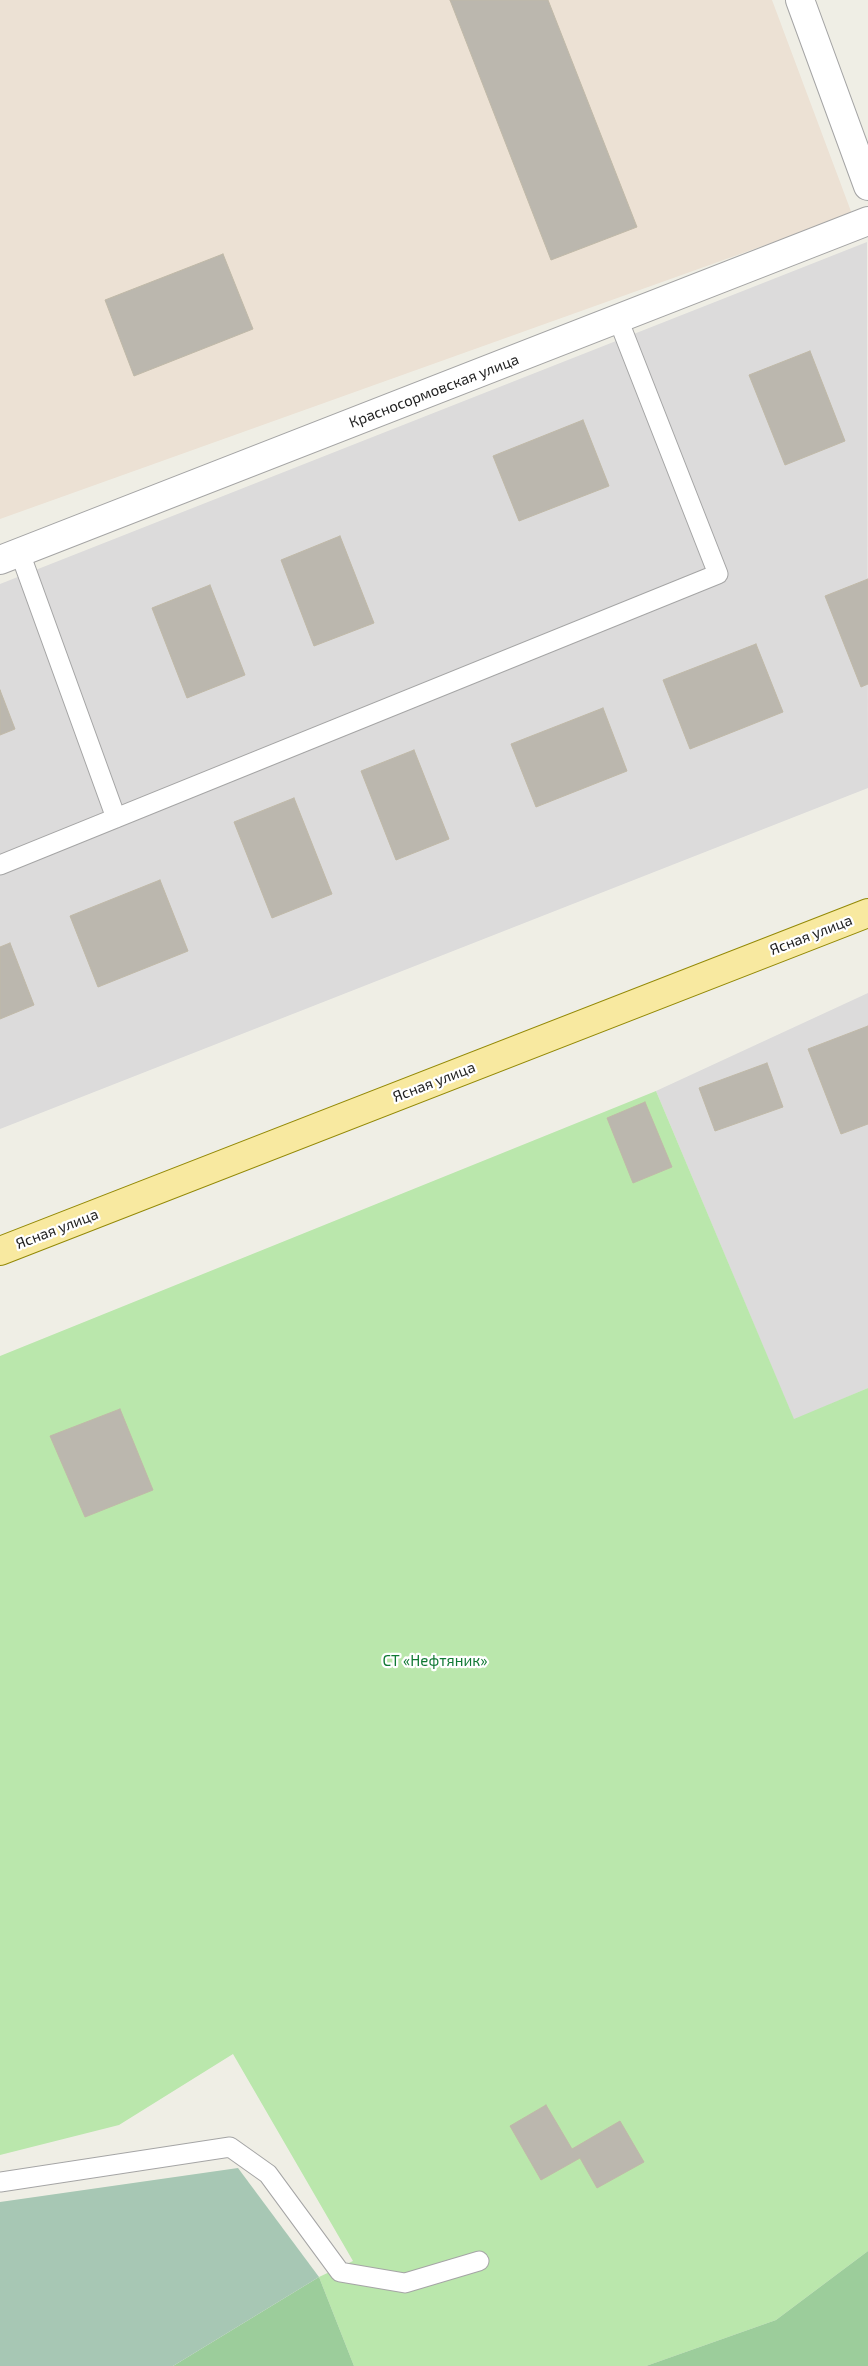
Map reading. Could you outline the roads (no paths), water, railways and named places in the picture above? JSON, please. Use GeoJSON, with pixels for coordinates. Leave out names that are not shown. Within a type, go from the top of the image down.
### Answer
{"type":"FeatureCollection","features":[{"type":"Feature","properties":{"kind":"main road","name":"Ясная улица"},"geometry":{"type":"LineString","coordinates":[[0,1251],[868,913]]}},
{"type":"Feature","properties":{"kind":"street"},"geometry":{"type":"LineString","coordinates":[[800,0],[868,186]]}},
{"type":"Feature","properties":{"kind":"street","name":"Красносормовская улица"},"geometry":{"type":"LineString","coordinates":[[10,557],[868,221]]}},
{"type":"Feature","properties":{"kind":"lane"},"geometry":{"type":"LineString","coordinates":[[0,865],[718,574],[618,319]]}},
{"type":"Feature","properties":{"kind":"lane"},"geometry":{"type":"LineString","coordinates":[[10,557],[116,818]]}},
{"type":"Feature","properties":{"kind":"lane"},"geometry":{"type":"LineString","coordinates":[[0,2182],[230,2147],[268,2174],[340,2272],[405,2282],[479,2261]]}},
{"type":"Feature","properties":{"kind":"park label","name":"СТ «Нефтяник»"},"geometry":{"type":"Point","coordinates":[435,1661]}}]}
